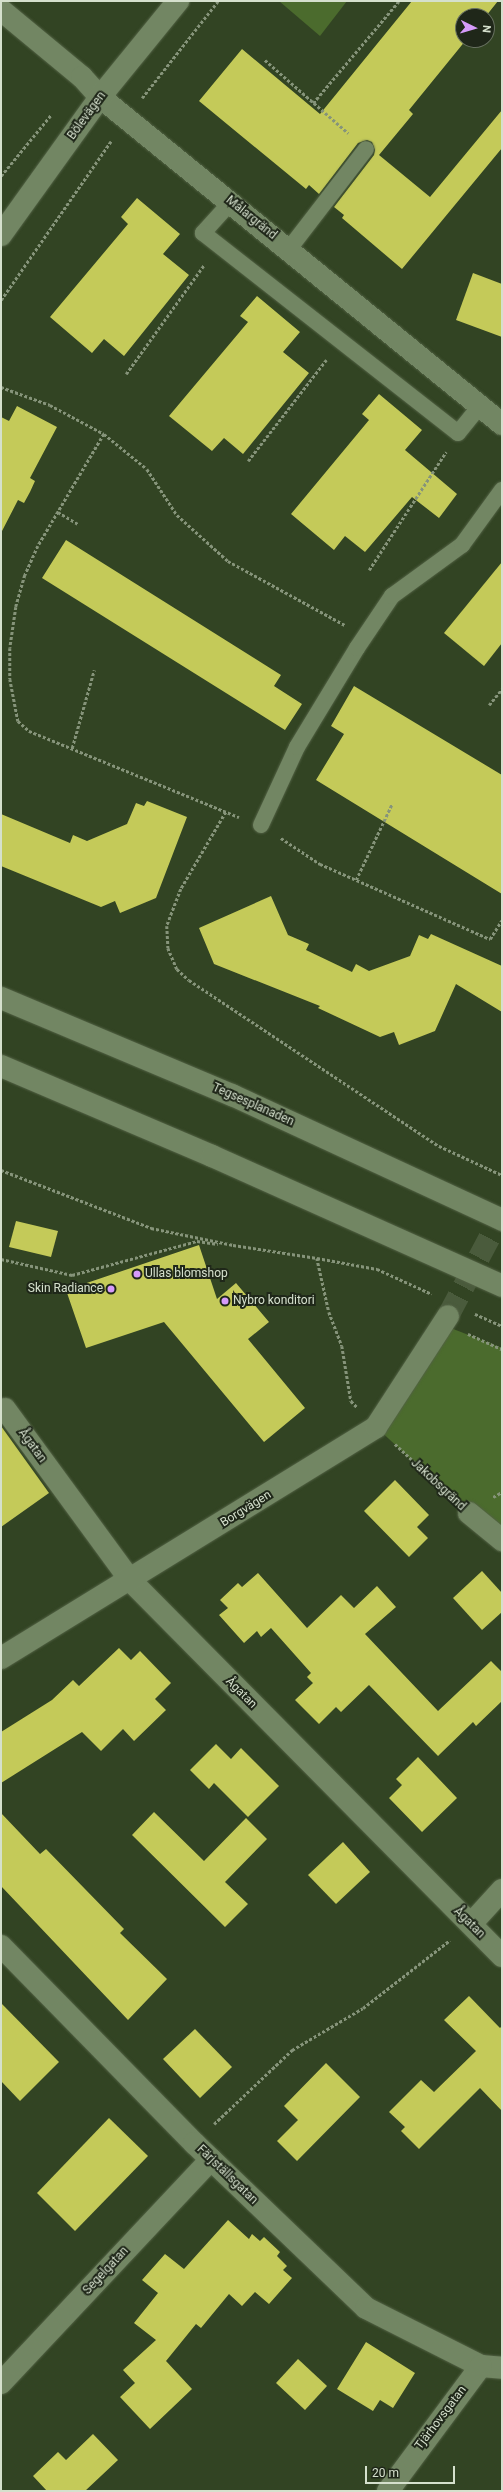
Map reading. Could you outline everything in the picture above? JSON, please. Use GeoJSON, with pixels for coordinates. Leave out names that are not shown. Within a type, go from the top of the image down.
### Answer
{"type":"FeatureCollection","features":[{"type":"Feature","properties":{"kind":"street","name":"Bölevägen"},"geometry":{"type":"LineString","coordinates":[[1,235],[100,97],[178,1]]}},
{"type":"Feature","properties":{"kind":"street","name":"Målargränd"},"geometry":{"type":"LineString","coordinates":[[1,10],[82,77],[100,97],[128,117],[502,424]]}},
{"type":"Feature","properties":{"kind":"street","name":"Tegsesplanaden"},"geometry":{"type":"LineString","coordinates":[[1,998],[232,1095],[502,1220]]}},
{"type":"Feature","properties":{"kind":"street"},"geometry":{"type":"LineString","coordinates":[[1,1066],[212,1156],[502,1286]]}},
{"type":"Feature","properties":{"kind":"street","name":"Borgvägen"},"geometry":{"type":"LineString","coordinates":[[1,1658],[130,1580],[376,1427],[454,1314]]}},
{"type":"Feature","properties":{"kind":"street","name":"Ågatan"},"geometry":{"type":"LineString","coordinates":[[5,1409],[130,1580],[502,1956]]}},
{"type":"Feature","properties":{"kind":"street","name":"Jakobsgränd"},"geometry":{"type":"LineString","coordinates":[[469,1513],[502,1540]]}},
{"type":"Feature","properties":{"kind":"street"},"geometry":{"type":"LineString","coordinates":[[471,1924],[502,1890]]}},
{"type":"Feature","properties":{"kind":"street","name":"Färjställsgatan"},"geometry":{"type":"LineString","coordinates":[[1,1946],[194,2143],[366,2308],[492,2367]]}},
{"type":"Feature","properties":{"kind":"street","name":"Segelgatan"},"geometry":{"type":"LineString","coordinates":[[1,2383],[211,2159]]}},
{"type":"Feature","properties":{"kind":"street","name":"Tjärhovsgatan"},"geometry":{"type":"LineString","coordinates":[[388,2491],[492,2367]]}},
{"type":"Feature","properties":{"kind":"lane"},"geometry":{"type":"LineString","coordinates":[[289,249],[366,149]]}},
{"type":"Feature","properties":{"kind":"lane"},"geometry":{"type":"LineString","coordinates":[[231,202],[203,233],[458,434],[480,406]]}},
{"type":"Feature","properties":{"kind":"lane"},"geometry":{"type":"LineString","coordinates":[[261,825],[297,747],[365,636],[392,596],[462,545],[502,490]]}},
{"type":"Feature","properties":{"kind":"path"},"geometry":{"type":"LineString","coordinates":[[1,300],[128,117],[218,1]]}},
{"type":"Feature","properties":{"kind":"path"},"geometry":{"type":"LineString","coordinates":[[313,103],[399,1]]}},
{"type":"Feature","properties":{"kind":"path"},"geometry":{"type":"LineString","coordinates":[[265,60],[366,149]]}},
{"type":"Feature","properties":{"kind":"path"},"geometry":{"type":"LineString","coordinates":[[126,374],[218,245]]}},
{"type":"Feature","properties":{"kind":"path"},"geometry":{"type":"LineString","coordinates":[[248,461],[341,341]]}},
{"type":"Feature","properties":{"kind":"path"},"geometry":{"type":"LineString","coordinates":[[1,387],[50,405],[104,434],[147,470],[178,516],[228,561],[365,636]]}},
{"type":"Feature","properties":{"kind":"path"},"geometry":{"type":"LineString","coordinates":[[104,434],[58,512],[25,575],[16,607],[10,648],[10,678],[18,721],[29,731],[261,825],[320,864],[490,939],[502,920]]}},
{"type":"Feature","properties":{"kind":"path"},"geometry":{"type":"LineString","coordinates":[[368,570],[458,434]]}},
{"type":"Feature","properties":{"kind":"path"},"geometry":{"type":"LineString","coordinates":[[58,512],[78,524]]}},
{"type":"Feature","properties":{"kind":"path"},"geometry":{"type":"LineString","coordinates":[[72,748],[94,670]]}},
{"type":"Feature","properties":{"kind":"path"},"geometry":{"type":"LineString","coordinates":[[489,705],[502,689]]}},
{"type":"Feature","properties":{"kind":"path"},"geometry":{"type":"LineString","coordinates":[[356,880],[392,804]]}},
{"type":"Feature","properties":{"kind":"path"},"geometry":{"type":"LineString","coordinates":[[226,812],[181,889],[167,926],[168,948],[177,969],[189,980],[440,1146],[502,1175]]}},
{"type":"Feature","properties":{"kind":"path"},"geometry":{"type":"LineString","coordinates":[[1,1170],[151,1228],[233,1245]]}},
{"type":"Feature","properties":{"kind":"path"},"geometry":{"type":"LineString","coordinates":[[1,1259],[72,1275],[197,1241],[317,1258],[377,1269],[454,1314],[502,1349]]}},
{"type":"Feature","properties":{"kind":"path","name":"Jakobsgränd"},"geometry":{"type":"LineString","coordinates":[[317,1258],[329,1312],[342,1346],[351,1401],[376,1427],[469,1513]]}},
{"type":"Feature","properties":{"kind":"path"},"geometry":{"type":"LineString","coordinates":[[454,1314],[502,1326]]}},
{"type":"Feature","properties":{"kind":"path"},"geometry":{"type":"LineString","coordinates":[[194,2143],[292,2050],[362,2008],[471,1924]]}},
{"type":"Feature","properties":{"kind":"green space"},"geometry":{"type":"Polygon","coordinates":[[[279,1],[347,1],[320,36],[279,1]]]}},
{"type":"Feature","properties":{"kind":"green space"},"geometry":{"type":"Polygon","coordinates":[[[443,1325],[502,1348],[502,1540],[469,1513],[376,1427],[443,1325]]]}},
{"type":"Feature","properties":{"kind":"building"},"geometry":{"type":"Polygon","coordinates":[[[412,1],[498,1],[492,8],[455,8],[455,48],[459,48],[409,110],[413,114],[379,155],[430,197],[502,110],[502,148],[402,269],[342,218],[344,215],[334,207],[374,155],[375,150],[372,142],[367,140],[358,143],[319,194],[309,185],[306,189],[199,101],[242,49],[320,114],[412,1]]]}},
{"type":"Feature","properties":{"kind":"building"},"geometry":{"type":"Polygon","coordinates":[[[137,198],[180,234],[163,254],[189,275],[124,356],[104,339],[92,353],[50,317],[128,224],[121,217],[137,198]]]}},
{"type":"Feature","properties":{"kind":"building"},"geometry":{"type":"Polygon","coordinates":[[[473,273],[502,284],[502,337],[456,320],[473,273]]]}},
{"type":"Feature","properties":{"kind":"building"},"geometry":{"type":"Polygon","coordinates":[[[257,296],[300,332],[283,352],[309,373],[243,454],[224,438],[212,451],[169,416],[248,322],[240,316],[257,296]]]}},
{"type":"Feature","properties":{"kind":"building"},"geometry":{"type":"Polygon","coordinates":[[[379,394],[422,430],[405,450],[457,494],[439,518],[412,497],[365,552],[345,536],[334,550],[291,514],[369,420],[362,414],[379,394]]]}},
{"type":"Feature","properties":{"kind":"building"},"geometry":{"type":"Polygon","coordinates":[[[17,406],[57,427],[30,478],[35,481],[30,492],[24,503],[18,500],[1,533],[1,417],[9,421],[17,406]]]}},
{"type":"Feature","properties":{"kind":"building"},"geometry":{"type":"Polygon","coordinates":[[[66,540],[281,675],[274,686],[302,704],[285,730],[42,578],[66,540]]]}},
{"type":"Feature","properties":{"kind":"building"},"geometry":{"type":"Polygon","coordinates":[[[502,562],[502,643],[484,666],[444,633],[502,562]]]}},
{"type":"Feature","properties":{"kind":"building"},"geometry":{"type":"Polygon","coordinates":[[[354,686],[502,775],[502,894],[316,780],[344,734],[331,726],[354,686]]]}},
{"type":"Feature","properties":{"kind":"building"},"geometry":{"type":"Polygon","coordinates":[[[147,801],[187,817],[156,898],[120,913],[115,901],[101,907],[1,866],[1,814],[70,843],[73,835],[87,841],[127,824],[136,803],[144,806],[147,801]]]}},
{"type":"Feature","properties":{"kind":"building"},"geometry":{"type":"Polygon","coordinates":[[[271,896],[288,935],[309,944],[306,950],[352,972],[356,964],[369,971],[410,956],[419,935],[428,939],[431,934],[502,966],[502,1012],[456,984],[435,1031],[399,1045],[394,1032],[380,1037],[318,1008],[320,1006],[214,964],[199,928],[271,896]]]}},
{"type":"Feature","properties":{"kind":"building"},"geometry":{"type":"Polygon","coordinates":[[[16,1221],[58,1231],[51,1257],[9,1247],[16,1221]]]}},
{"type":"Feature","properties":{"kind":"building"},"geometry":{"type":"Polygon","coordinates":[[[199,1245],[217,1299],[236,1283],[269,1322],[248,1339],[305,1408],[264,1442],[164,1322],[86,1348],[66,1290],[199,1245]]]}},
{"type":"Feature","properties":{"kind":"building"},"geometry":{"type":"Polygon","coordinates":[[[1,1426],[49,1493],[1,1527],[1,1426]]]}},
{"type":"Feature","properties":{"kind":"building"},"geometry":{"type":"Polygon","coordinates":[[[395,1480],[429,1515],[417,1527],[428,1538],[409,1557],[364,1511],[395,1480]]]}},
{"type":"Feature","properties":{"kind":"building"},"geometry":{"type":"Polygon","coordinates":[[[482,1571],[502,1593],[502,1612],[482,1630],[453,1598],[482,1571]]]}},
{"type":"Feature","properties":{"kind":"building"},"geometry":{"type":"Polygon","coordinates":[[[258,1573],[307,1628],[341,1595],[354,1608],[377,1586],[396,1607],[365,1634],[438,1711],[491,1661],[502,1672],[502,1701],[476,1726],[473,1722],[438,1756],[369,1685],[341,1712],[336,1707],[319,1724],[295,1700],[313,1683],[307,1677],[311,1673],[271,1628],[261,1637],[257,1631],[244,1643],[219,1615],[228,1608],[220,1600],[238,1583],[242,1587],[258,1573]]]}},
{"type":"Feature","properties":{"kind":"building"},"geometry":{"type":"Polygon","coordinates":[[[119,1648],[131,1660],[140,1651],[171,1683],[155,1699],[166,1710],[134,1741],[123,1729],[101,1751],[82,1732],[1,1783],[1,1732],[52,1700],[73,1680],[79,1686],[119,1648]]]}},
{"type":"Feature","properties":{"kind":"building"},"geometry":{"type":"Polygon","coordinates":[[[216,1744],[231,1759],[241,1748],[279,1786],[248,1817],[214,1783],[209,1789],[190,1770],[216,1744]]]}},
{"type":"Feature","properties":{"kind":"building"},"geometry":{"type":"Polygon","coordinates":[[[418,1757],[457,1798],[422,1832],[389,1798],[402,1785],[396,1779],[418,1757]]]}},
{"type":"Feature","properties":{"kind":"building"},"geometry":{"type":"Polygon","coordinates":[[[154,1812],[204,1861],[246,1818],[267,1839],[225,1882],[248,1904],[225,1927],[132,1835],[154,1812]]]}},
{"type":"Feature","properties":{"kind":"building"},"geometry":{"type":"Polygon","coordinates":[[[1,1813],[40,1854],[46,1849],[124,1929],[120,1933],[167,1979],[128,2020],[1,1886],[1,1813]]]}},
{"type":"Feature","properties":{"kind":"building"},"geometry":{"type":"Polygon","coordinates":[[[343,1842],[370,1872],[336,1904],[308,1875],[343,1842]]]}},
{"type":"Feature","properties":{"kind":"building"},"geometry":{"type":"Polygon","coordinates":[[[469,1996],[500,2028],[502,2026],[502,2111],[480,2088],[419,2149],[401,2131],[405,2127],[389,2112],[421,2080],[434,2092],[476,2051],[444,2020],[469,1996]]]}},
{"type":"Feature","properties":{"kind":"building"},"geometry":{"type":"Polygon","coordinates":[[[1,2003],[59,2062],[20,2101],[1,2081],[1,2003]]]}},
{"type":"Feature","properties":{"kind":"building"},"geometry":{"type":"Polygon","coordinates":[[[195,2029],[232,2067],[200,2098],[163,2059],[195,2029]]]}},
{"type":"Feature","properties":{"kind":"building"},"geometry":{"type":"Polygon","coordinates":[[[326,2063],[360,2097],[297,2161],[277,2141],[298,2120],[284,2106],[326,2063]]]}},
{"type":"Feature","properties":{"kind":"building"},"geometry":{"type":"Polygon","coordinates":[[[109,2118],[148,2156],[75,2231],[37,2193],[109,2118]]]}},
{"type":"Feature","properties":{"kind":"building"},"geometry":{"type":"Polygon","coordinates":[[[228,2220],[249,2239],[252,2234],[260,2241],[264,2237],[280,2252],[277,2256],[287,2266],[283,2270],[292,2278],[269,2304],[255,2292],[242,2306],[229,2294],[201,2328],[196,2324],[166,2361],[192,2389],[150,2429],[120,2397],[135,2383],[123,2370],[156,2340],[134,2323],[158,2293],[142,2280],[165,2254],[184,2269],[228,2220]]]}},
{"type":"Feature","properties":{"kind":"building"},"geometry":{"type":"Polygon","coordinates":[[[366,2342],[415,2373],[393,2408],[380,2400],[373,2411],[337,2389],[366,2342]]]}},
{"type":"Feature","properties":{"kind":"building"},"geometry":{"type":"Polygon","coordinates":[[[298,2359],[327,2386],[305,2410],[276,2383],[298,2359]]]}},
{"type":"Feature","properties":{"kind":"building"},"geometry":{"type":"Polygon","coordinates":[[[93,2434],[118,2460],[85,2491],[47,2491],[33,2476],[58,2452],[66,2460],[93,2434]]]}},
{"type":"Feature","properties":{"kind":"tunnel"},"geometry":{"type":"LineString","coordinates":[[448,1316],[502,1214]]}},
{"type":"Feature","properties":{"kind":"place","name":"Ullas blomshop"},"geometry":{"type":"Point","coordinates":[137,1274]}},
{"type":"Feature","properties":{"kind":"place","name":"Skin Radiance"},"geometry":{"type":"Point","coordinates":[111,1289]}},
{"type":"Feature","properties":{"kind":"place","name":"Nybro konditori"},"geometry":{"type":"Point","coordinates":[225,1301]}}]}
